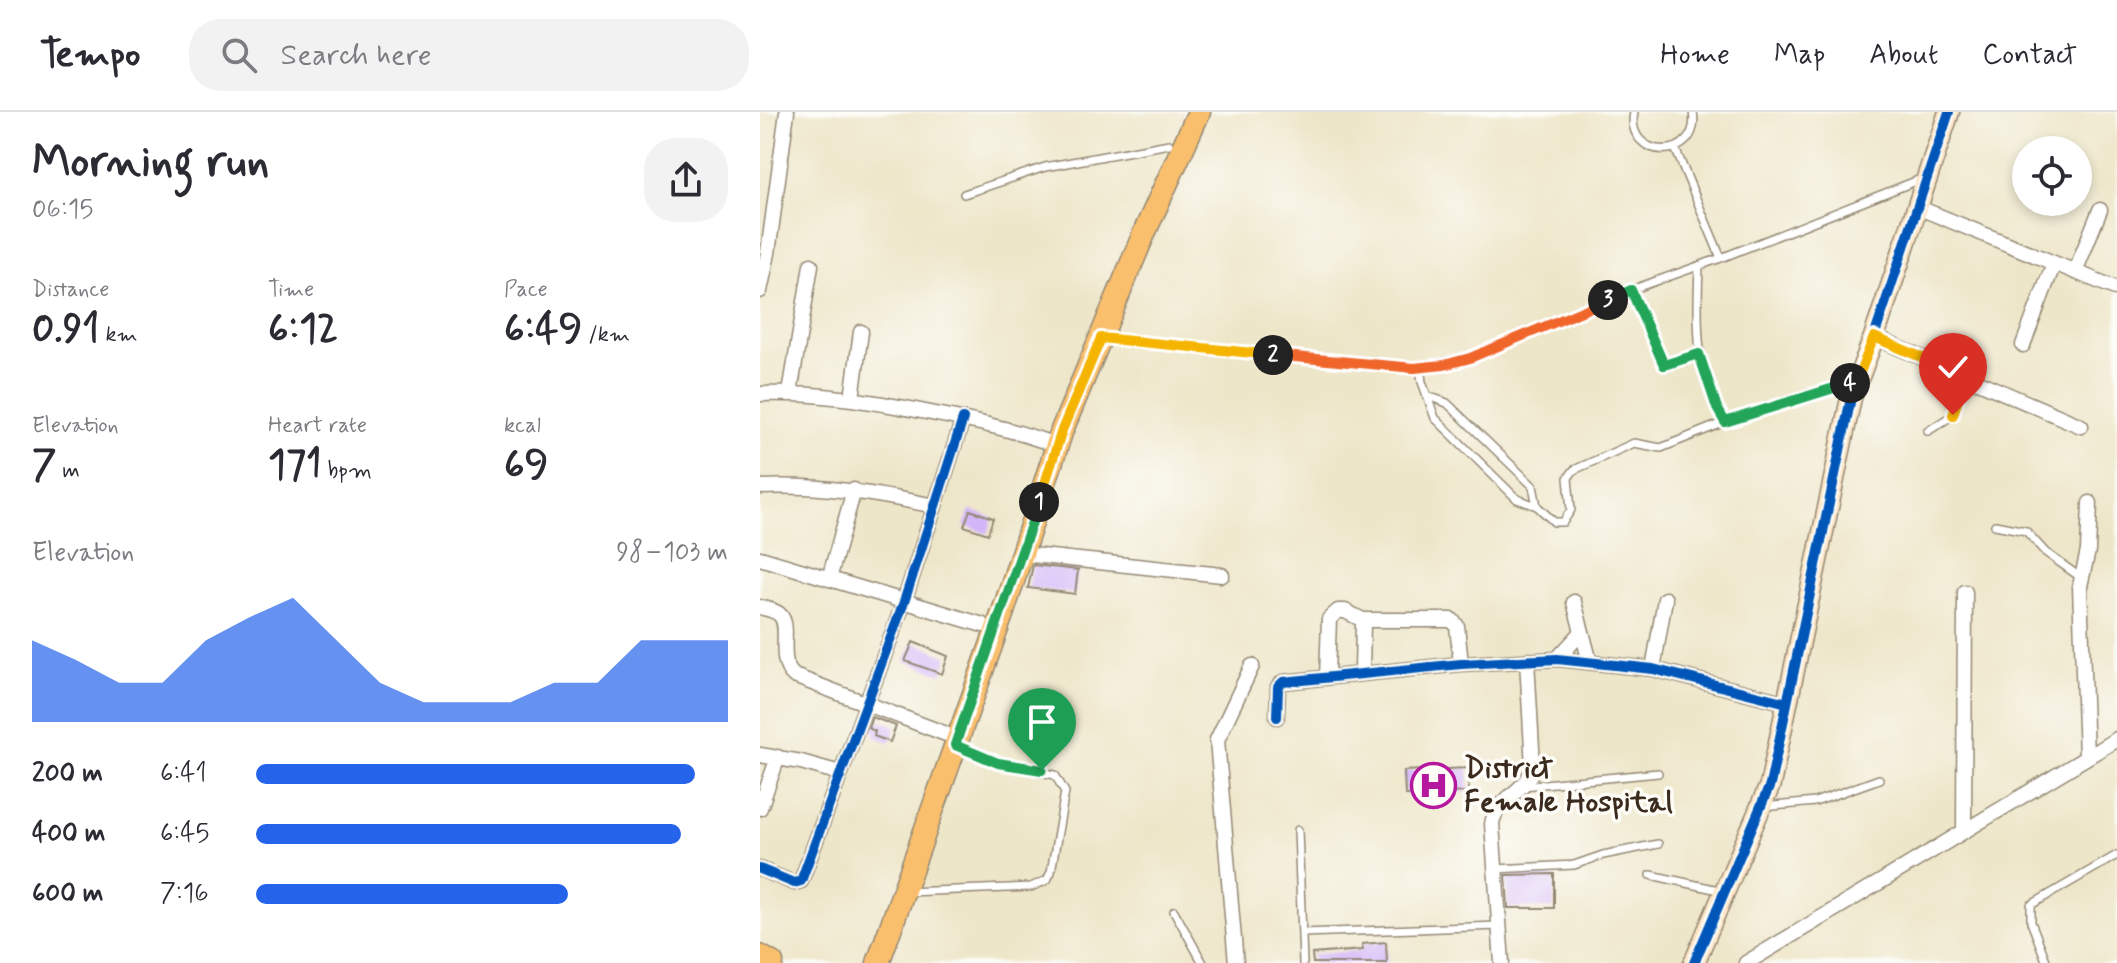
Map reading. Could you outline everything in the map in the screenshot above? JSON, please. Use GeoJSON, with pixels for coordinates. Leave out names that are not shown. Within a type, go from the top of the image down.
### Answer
{"type":"FeatureCollection","features":[{"type":"Feature","properties":{"kind":"main road"},"geometry":{"type":"LineString","coordinates":[[878,963],[951,739],[983,625],[1047,442],[1135,215],[1184,112]]}},
{"type":"Feature","properties":{"kind":"main road"},"geometry":{"type":"LineString","coordinates":[[867,963],[1022,554],[1062,430],[1145,231],[1199,112]]}},
{"type":"Feature","properties":{"kind":"main road"},"geometry":{"type":"LineString","coordinates":[[760,956],[772,963]]}},
{"type":"Feature","properties":{"kind":"street"},"geometry":{"type":"LineString","coordinates":[[760,291],[787,112]]}},
{"type":"Feature","properties":{"kind":"street"},"geometry":{"type":"LineString","coordinates":[[1694,963],[1770,785],[1851,398],[1949,112]]}},
{"type":"Feature","properties":{"kind":"street"},"geometry":{"type":"LineString","coordinates":[[1917,207],[2115,288]]}},
{"type":"Feature","properties":{"kind":"street"},"geometry":{"type":"LineString","coordinates":[[2075,272],[2100,210]]}},
{"type":"Feature","properties":{"kind":"street"},"geometry":{"type":"LineString","coordinates":[[2023,345],[2054,263]]}},
{"type":"Feature","properties":{"kind":"street"},"geometry":{"type":"LineString","coordinates":[[790,393],[811,265]]}},
{"type":"Feature","properties":{"kind":"street"},"geometry":{"type":"LineString","coordinates":[[852,398],[861,332]]}},
{"type":"Feature","properties":{"kind":"street"},"geometry":{"type":"LineString","coordinates":[[1874,337],[2081,426]]}},
{"type":"Feature","properties":{"kind":"street"},"geometry":{"type":"LineString","coordinates":[[760,394],[852,398],[963,419],[1047,442]]}},
{"type":"Feature","properties":{"kind":"street"},"geometry":{"type":"LineString","coordinates":[[760,869],[794,883],[801,881],[904,602],[963,419]]}},
{"type":"Feature","properties":{"kind":"street"},"geometry":{"type":"LineString","coordinates":[[760,487],[801,485],[854,490],[935,506]]}},
{"type":"Feature","properties":{"kind":"street"},"geometry":{"type":"LineString","coordinates":[[829,579],[854,490]]}},
{"type":"Feature","properties":{"kind":"street"},"geometry":{"type":"LineString","coordinates":[[2086,757],[2080,577],[2088,551],[2090,503]]}},
{"type":"Feature","properties":{"kind":"street"},"geometry":{"type":"LineString","coordinates":[[1022,554],[1222,575]]}},
{"type":"Feature","properties":{"kind":"street"},"geometry":{"type":"LineString","coordinates":[[760,558],[983,625]]}},
{"type":"Feature","properties":{"kind":"street"},"geometry":{"type":"LineString","coordinates":[[1964,829],[1965,592]]}},
{"type":"Feature","properties":{"kind":"street"},"geometry":{"type":"LineString","coordinates":[[1653,669],[1665,599]]}},
{"type":"Feature","properties":{"kind":"street"},"geometry":{"type":"LineString","coordinates":[[1574,602],[1590,662]]}},
{"type":"Feature","properties":{"kind":"street"},"geometry":{"type":"LineString","coordinates":[[760,607],[776,612],[783,619],[785,665],[794,676],[951,739]]}},
{"type":"Feature","properties":{"kind":"street"},"geometry":{"type":"LineString","coordinates":[[1327,677],[1329,619],[1332,614],[1345,611],[1363,620],[1452,620],[1457,626],[1461,664]]}},
{"type":"Feature","properties":{"kind":"street"},"geometry":{"type":"LineString","coordinates":[[1362,674],[1363,620]]}},
{"type":"Feature","properties":{"kind":"street"},"geometry":{"type":"LineString","coordinates":[[1557,659],[1582,632]]}},
{"type":"Feature","properties":{"kind":"street"},"geometry":{"type":"LineString","coordinates":[[1277,717],[1280,684],[1461,664],[1557,659],[1653,669],[1787,703]]}},
{"type":"Feature","properties":{"kind":"street"},"geometry":{"type":"LineString","coordinates":[[1502,963],[1494,814],[1498,806],[1531,774],[1533,767],[1527,660]]}},
{"type":"Feature","properties":{"kind":"street"},"geometry":{"type":"LineString","coordinates":[[1236,963],[1217,740],[1252,666]]}},
{"type":"Feature","properties":{"kind":"street"},"geometry":{"type":"LineString","coordinates":[[1746,963],[2117,739]]}},
{"type":"Feature","properties":{"kind":"street"},"geometry":{"type":"LineString","coordinates":[[760,755],[840,773]]}},
{"type":"Feature","properties":{"kind":"street"},"geometry":{"type":"LineString","coordinates":[[760,808],[778,757]]}},
{"type":"Feature","properties":{"kind":"lane"},"geometry":{"type":"LineString","coordinates":[[1634,112],[1634,129],[1646,145],[1665,151],[1675,148],[1690,135],[1693,112]]}},
{"type":"Feature","properties":{"kind":"lane"},"geometry":{"type":"LineString","coordinates":[[964,194],[1045,167],[1169,144]]}},
{"type":"Feature","properties":{"kind":"lane"},"geometry":{"type":"LineString","coordinates":[[1675,148],[1721,258]]}},
{"type":"Feature","properties":{"kind":"lane"},"geometry":{"type":"LineString","coordinates":[[1101,338],[1420,367],[1470,358],[1631,290],[1927,177]]}},
{"type":"Feature","properties":{"kind":"lane"},"geometry":{"type":"LineString","coordinates":[[1699,266],[1699,354],[1717,408],[1725,422]]}},
{"type":"Feature","properties":{"kind":"lane"},"geometry":{"type":"LineString","coordinates":[[1631,290],[1661,362],[1667,365],[1699,354]]}},
{"type":"Feature","properties":{"kind":"lane"},"geometry":{"type":"LineString","coordinates":[[1420,367],[1435,418],[1517,499],[1537,506],[1554,522],[1563,522],[1571,510],[1568,478],[1574,470],[1634,443],[1661,448],[1725,422],[1857,380]]}},
{"type":"Feature","properties":{"kind":"lane"},"geometry":{"type":"LineString","coordinates":[[1928,431],[1953,415],[1965,376]]}},
{"type":"Feature","properties":{"kind":"lane"},"geometry":{"type":"LineString","coordinates":[[1428,396],[1447,403],[1533,486],[1537,506]]}},
{"type":"Feature","properties":{"kind":"lane"},"geometry":{"type":"LineString","coordinates":[[1995,525],[2026,531],[2045,552],[2080,577]]}},
{"type":"Feature","properties":{"kind":"lane"},"geometry":{"type":"LineString","coordinates":[[903,892],[1031,887],[1047,880],[1051,872],[1065,792],[1062,783],[1055,775],[998,763],[951,739]]}},
{"type":"Feature","properties":{"kind":"lane"},"geometry":{"type":"LineString","coordinates":[[1521,786],[1658,773]]}},
{"type":"Feature","properties":{"kind":"lane"},"geometry":{"type":"LineString","coordinates":[[1761,807],[1815,802],[1879,779]]}},
{"type":"Feature","properties":{"kind":"lane"},"geometry":{"type":"LineString","coordinates":[[1298,830],[1303,963]]}},
{"type":"Feature","properties":{"kind":"lane"},"geometry":{"type":"LineString","coordinates":[[1495,869],[1574,865],[1603,855],[1658,844]]}},
{"type":"Feature","properties":{"kind":"lane"},"geometry":{"type":"LineString","coordinates":[[2047,963],[2031,922],[2031,905],[2117,855]]}},
{"type":"Feature","properties":{"kind":"lane"},"geometry":{"type":"LineString","coordinates":[[1651,875],[1725,891]]}},
{"type":"Feature","properties":{"kind":"lane"},"geometry":{"type":"LineString","coordinates":[[1174,911],[1203,963]]}},
{"type":"Feature","properties":{"kind":"lane"},"geometry":{"type":"LineString","coordinates":[[1302,933],[1499,926]]}},
{"type":"Feature","properties":{"kind":"building"},"geometry":{"type":"Polygon","coordinates":[[[970,510],[993,518],[988,534],[964,526],[970,510]]]}},
{"type":"Feature","properties":{"kind":"building"},"geometry":{"type":"Polygon","coordinates":[[[1033,565],[1078,570],[1075,594],[1028,588],[1033,565]]]}},
{"type":"Feature","properties":{"kind":"building"},"geometry":{"type":"Polygon","coordinates":[[[913,642],[948,656],[942,674],[905,661],[913,642]]]}},
{"type":"Feature","properties":{"kind":"building"},"geometry":{"type":"Polygon","coordinates":[[[872,717],[896,726],[890,742],[874,736],[875,731],[868,728],[872,717]]]}},
{"type":"Feature","properties":{"kind":"building"},"geometry":{"type":"Polygon","coordinates":[[[1468,768],[1469,792],[1405,795],[1404,771],[1468,768]]]}},
{"type":"Feature","properties":{"kind":"building"},"geometry":{"type":"Polygon","coordinates":[[[1554,874],[1554,908],[1508,908],[1506,875],[1554,874]]]}},
{"type":"Feature","properties":{"kind":"building"},"geometry":{"type":"Polygon","coordinates":[[[1386,942],[1387,963],[1313,963],[1312,954],[1363,950],[1362,944],[1386,942]]]}},
{"type":"Feature","properties":{"kind":"cycle path"},"geometry":{"type":"LineString","coordinates":[[1694,963],[1770,785],[1851,398],[1949,112]]}},
{"type":"Feature","properties":{"kind":"cycle path"},"geometry":{"type":"LineString","coordinates":[[760,869],[794,883],[801,881],[904,602],[963,419]]}},
{"type":"Feature","properties":{"kind":"cycle path"},"geometry":{"type":"LineString","coordinates":[[1277,717],[1278,687],[1283,682],[1461,664],[1557,659],[1653,669],[1787,703]]}},
{"type":"Feature","properties":{"kind":"place","name":"District Female Hospital"},"geometry":{"type":"Point","coordinates":[1433,785]}},
{"type":"Feature","properties":{"kind":"route"},"geometry":{"type":"LineString","coordinates":[[1042,770],[998,763],[955,745],[1004,609],[1062,430],[1101,338],[1414,368],[1470,358],[1631,290],[1664,365],[1699,354],[1707,382],[1725,422],[1857,380],[1874,337],[1965,376],[1953,415]]}}]}
